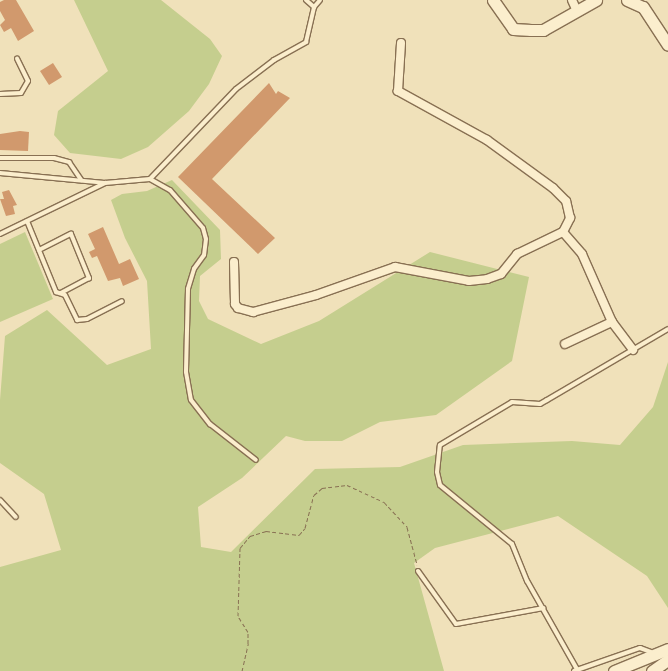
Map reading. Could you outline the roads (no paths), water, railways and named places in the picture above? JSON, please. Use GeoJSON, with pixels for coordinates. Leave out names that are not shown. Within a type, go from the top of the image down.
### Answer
{"type":"FeatureCollection","features":[{"type":"Feature","properties":{"kind":"street"},"geometry":{"type":"LineString","coordinates":[[493,0],[513,29],[543,30],[574,4],[596,0]]}},
{"type":"Feature","properties":{"kind":"street"},"geometry":{"type":"LineString","coordinates":[[627,0],[643,7],[668,45]]}},
{"type":"Feature","properties":{"kind":"street"},"geometry":{"type":"LineString","coordinates":[[234,262],[235,304],[238,308],[253,312],[316,295],[395,267],[469,281],[487,279],[501,274],[523,250],[563,232],[570,218],[566,201],[553,188],[487,140],[398,91],[401,43]]}},
{"type":"Feature","properties":{"kind":"street"},"geometry":{"type":"LineString","coordinates":[[563,232],[593,272],[612,322],[633,350]]}},
{"type":"Feature","properties":{"kind":"street"},"geometry":{"type":"LineString","coordinates":[[565,344],[612,322]]}},
{"type":"Feature","properties":{"kind":"street"},"geometry":{"type":"LineString","coordinates":[[614,671],[668,649]]}},
{"type":"Feature","properties":{"kind":"street"},"geometry":{"type":"LineString","coordinates":[[652,671],[668,660]]}},
{"type":"Feature","properties":{"kind":"lane"},"geometry":{"type":"LineString","coordinates":[[306,0],[314,7]]}},
{"type":"Feature","properties":{"kind":"lane"},"geometry":{"type":"LineString","coordinates":[[150,179],[236,89],[274,60],[306,42],[314,7],[320,0]]}},
{"type":"Feature","properties":{"kind":"lane"},"geometry":{"type":"LineString","coordinates":[[0,94],[21,93],[28,81],[17,58]]}},
{"type":"Feature","properties":{"kind":"lane"},"geometry":{"type":"LineString","coordinates":[[0,158],[54,158],[69,162],[81,180]]}},
{"type":"Feature","properties":{"kind":"lane"},"geometry":{"type":"LineString","coordinates":[[0,173],[105,183],[150,179],[170,190],[189,210],[203,228],[206,239],[204,255],[194,269],[188,289],[186,372],[191,400],[210,424],[256,460]]}},
{"type":"Feature","properties":{"kind":"lane"},"geometry":{"type":"LineString","coordinates":[[0,234],[105,183]]}},
{"type":"Feature","properties":{"kind":"lane"},"geometry":{"type":"LineString","coordinates":[[27,221],[56,292],[65,295],[77,320],[87,319],[122,301]]}},
{"type":"Feature","properties":{"kind":"lane"},"geometry":{"type":"LineString","coordinates":[[39,250],[71,234],[89,278],[61,293]]}},
{"type":"Feature","properties":{"kind":"lane"},"geometry":{"type":"LineString","coordinates":[[656,654],[640,648],[576,670],[544,608],[527,581],[512,544],[440,485],[437,472],[440,445],[512,402],[540,404],[668,329]]}},
{"type":"Feature","properties":{"kind":"lane"},"geometry":{"type":"LineString","coordinates":[[0,500],[16,517]]}},
{"type":"Feature","properties":{"kind":"lane"},"geometry":{"type":"LineString","coordinates":[[418,571],[456,624],[544,608]]}}]}
